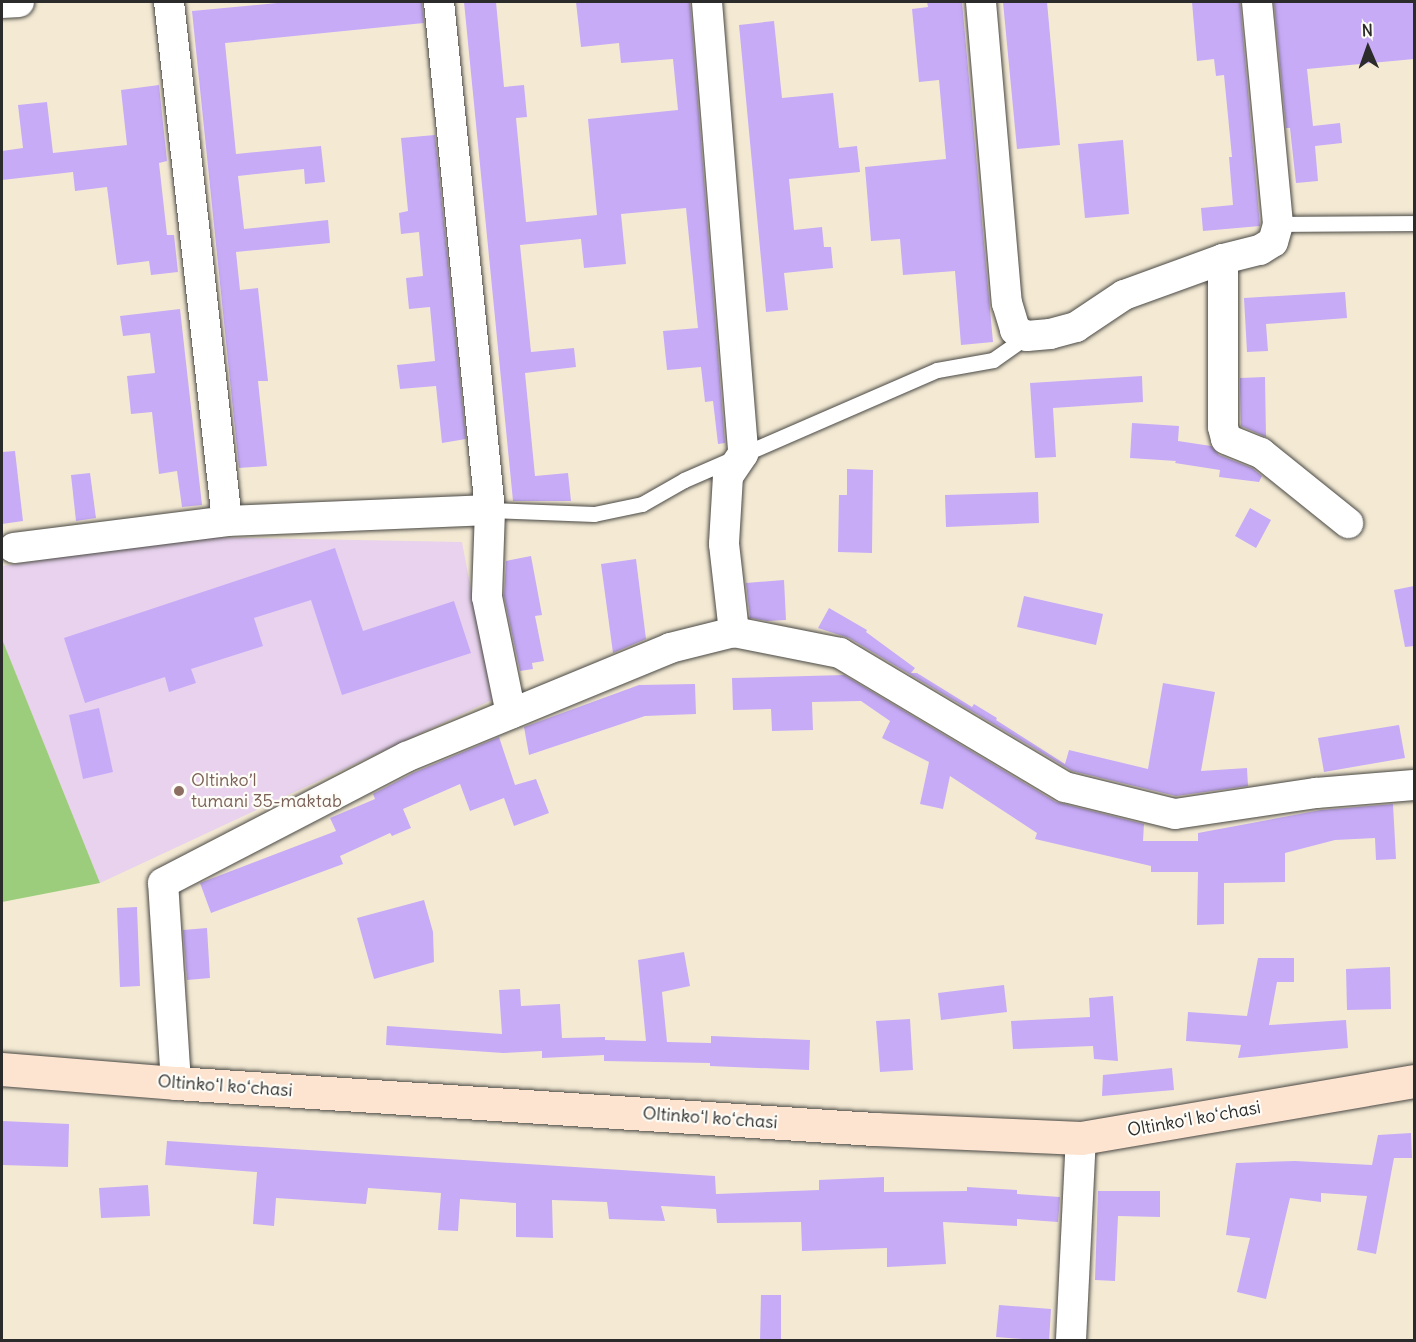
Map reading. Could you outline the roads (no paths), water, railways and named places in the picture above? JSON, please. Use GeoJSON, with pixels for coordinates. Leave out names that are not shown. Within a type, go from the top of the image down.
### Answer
{"type":"FeatureCollection","features":[{"type":"Feature","properties":{"kind":"main road","name":"Oltinkoʻl koʻchasi"},"geometry":{"type":"LineString","coordinates":[[2,1069],[176,1083],[876,1129],[1081,1138],[1414,1081]]}},
{"type":"Feature","properties":{"kind":"street"},"geometry":{"type":"LineString","coordinates":[[2,3],[19,2]]}},
{"type":"Feature","properties":{"kind":"street"},"geometry":{"type":"LineString","coordinates":[[169,2],[227,521]]}},
{"type":"Feature","properties":{"kind":"street"},"geometry":{"type":"LineString","coordinates":[[439,2],[490,510],[487,597],[511,714]]}},
{"type":"Feature","properties":{"kind":"street"},"geometry":{"type":"LineString","coordinates":[[707,2],[743,454],[728,476],[725,533],[734,632]]}},
{"type":"Feature","properties":{"kind":"street"},"geometry":{"type":"LineString","coordinates":[[981,2],[1007,303],[1015,330],[1027,336],[1050,334],[1076,327],[1124,295],[1223,259],[1260,250],[1273,242],[1278,224],[1257,2]]}},
{"type":"Feature","properties":{"kind":"street"},"geometry":{"type":"LineString","coordinates":[[1223,259],[1223,426],[1226,439],[1261,453],[1348,523]]}},
{"type":"Feature","properties":{"kind":"street"},"geometry":{"type":"LineString","coordinates":[[14,548],[227,521],[490,510]]}},
{"type":"Feature","properties":{"kind":"street"},"geometry":{"type":"LineString","coordinates":[[176,1083],[163,883],[406,757],[670,648],[734,632],[840,653],[1065,787],[1175,813],[1316,793],[1414,785]]}},
{"type":"Feature","properties":{"kind":"street"},"geometry":{"type":"LineString","coordinates":[[1071,1341],[1081,1138]]}},
{"type":"Feature","properties":{"kind":"lane"},"geometry":{"type":"LineString","coordinates":[[1278,224],[1414,223]]}},
{"type":"Feature","properties":{"kind":"lane"},"geometry":{"type":"LineString","coordinates":[[490,510],[594,514],[642,504],[684,480],[938,370],[993,360],[1027,336]]}},
{"type":"Feature","properties":{"kind":"place","name":"Oltinko’l tumani 35-maktab"},"geometry":{"type":"Point","coordinates":[179,791]}}]}
